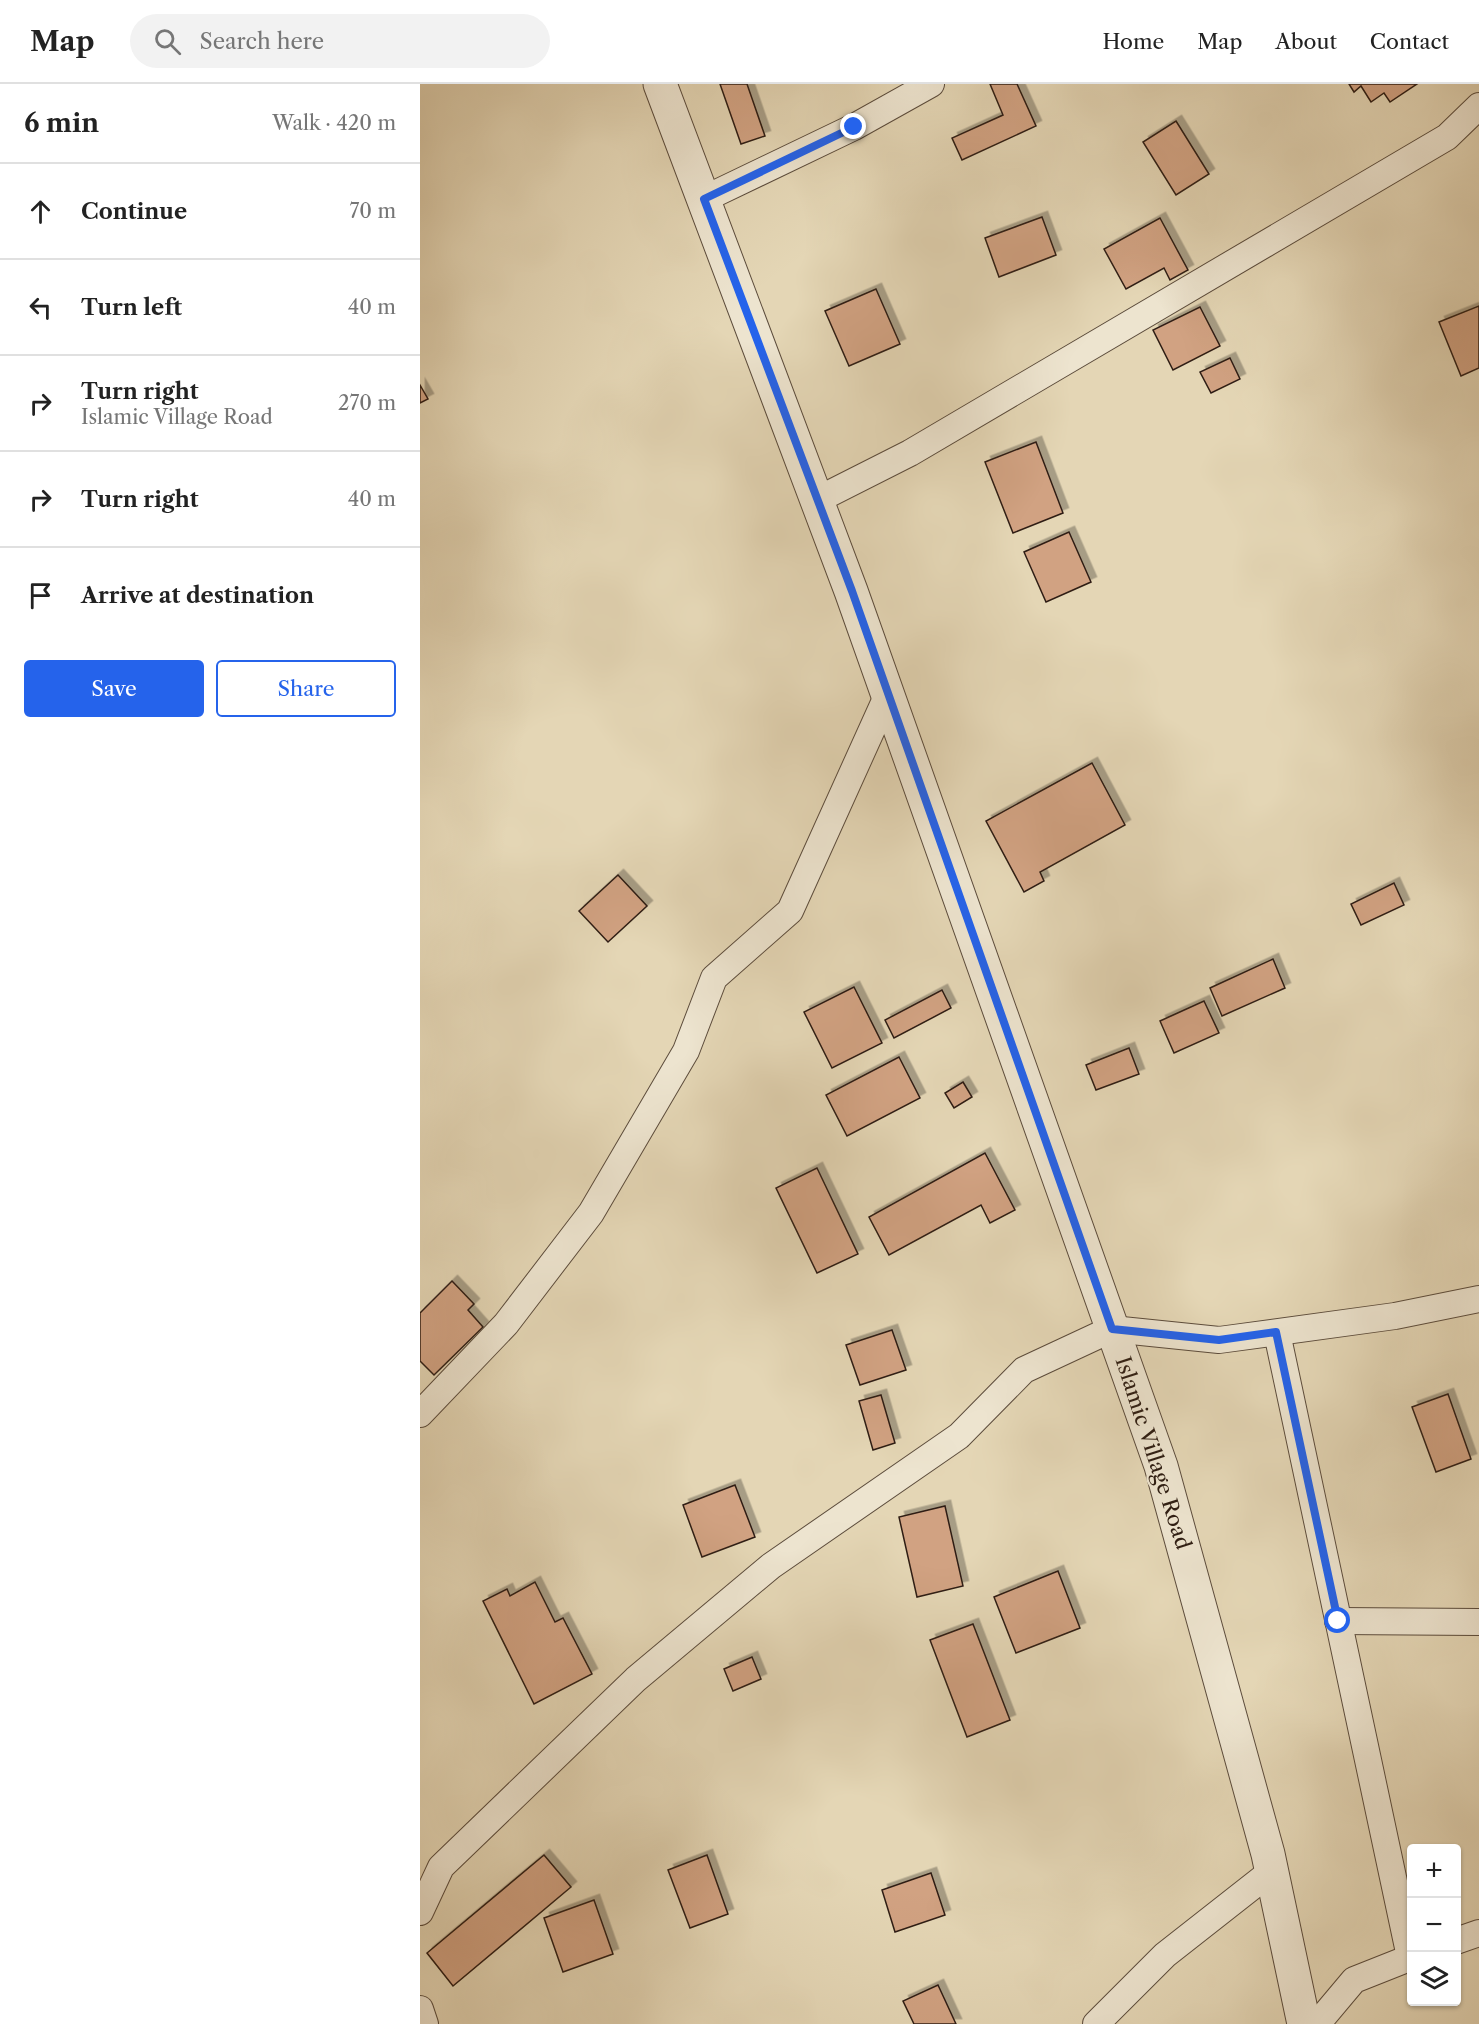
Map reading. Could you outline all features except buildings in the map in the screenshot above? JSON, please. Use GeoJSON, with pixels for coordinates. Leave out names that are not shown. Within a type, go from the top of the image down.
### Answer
{"type":"FeatureCollection","features":[{"type":"Feature","properties":{"kind":"street","name":"Islamic Village Road"},"geometry":{"type":"LineString","coordinates":[[660,84],[888,694],[1161,1466],[1272,1871],[1305,2024]]}},
{"type":"Feature","properties":{"kind":"street"},"geometry":{"type":"LineString","coordinates":[[704,199],[854,127],[930,84]]}},
{"type":"Feature","properties":{"kind":"street"},"geometry":{"type":"LineString","coordinates":[[817,500],[910,453],[1447,137],[1479,106]]}},
{"type":"Feature","properties":{"kind":"street"},"geometry":{"type":"LineString","coordinates":[[420,1414],[506,1324],[591,1212],[686,1051],[714,978],[790,912],[888,694]]}},
{"type":"Feature","properties":{"kind":"street"},"geometry":{"type":"LineString","coordinates":[[420,1912],[441,1868],[636,1680],[771,1566],[959,1436],[1024,1370],[1112,1329],[1219,1340],[1395,1317],[1479,1299]]}},
{"type":"Feature","properties":{"kind":"street"},"geometry":{"type":"LineString","coordinates":[[1276,1332],[1410,1952]]}},
{"type":"Feature","properties":{"kind":"street"},"geometry":{"type":"LineString","coordinates":[[1338,1621],[1479,1622]]}},
{"type":"Feature","properties":{"kind":"street"},"geometry":{"type":"LineString","coordinates":[[1096,2024],[1165,1954],[1272,1871]]}},
{"type":"Feature","properties":{"kind":"street"},"geometry":{"type":"LineString","coordinates":[[1461,1939],[1479,1933]]}},
{"type":"Feature","properties":{"kind":"street"},"geometry":{"type":"LineString","coordinates":[[1317,2024],[1354,1980],[1407,1959]]}},
{"type":"Feature","properties":{"kind":"street"},"geometry":{"type":"LineString","coordinates":[[420,2008],[425,2024]]}},
{"type":"Feature","properties":{"kind":"route"},"geometry":{"type":"LineString","coordinates":[[854,127],[704,199],[852,591],[1112,1329],[1219,1340],[1276,1332],[1338,1621]]}}]}
